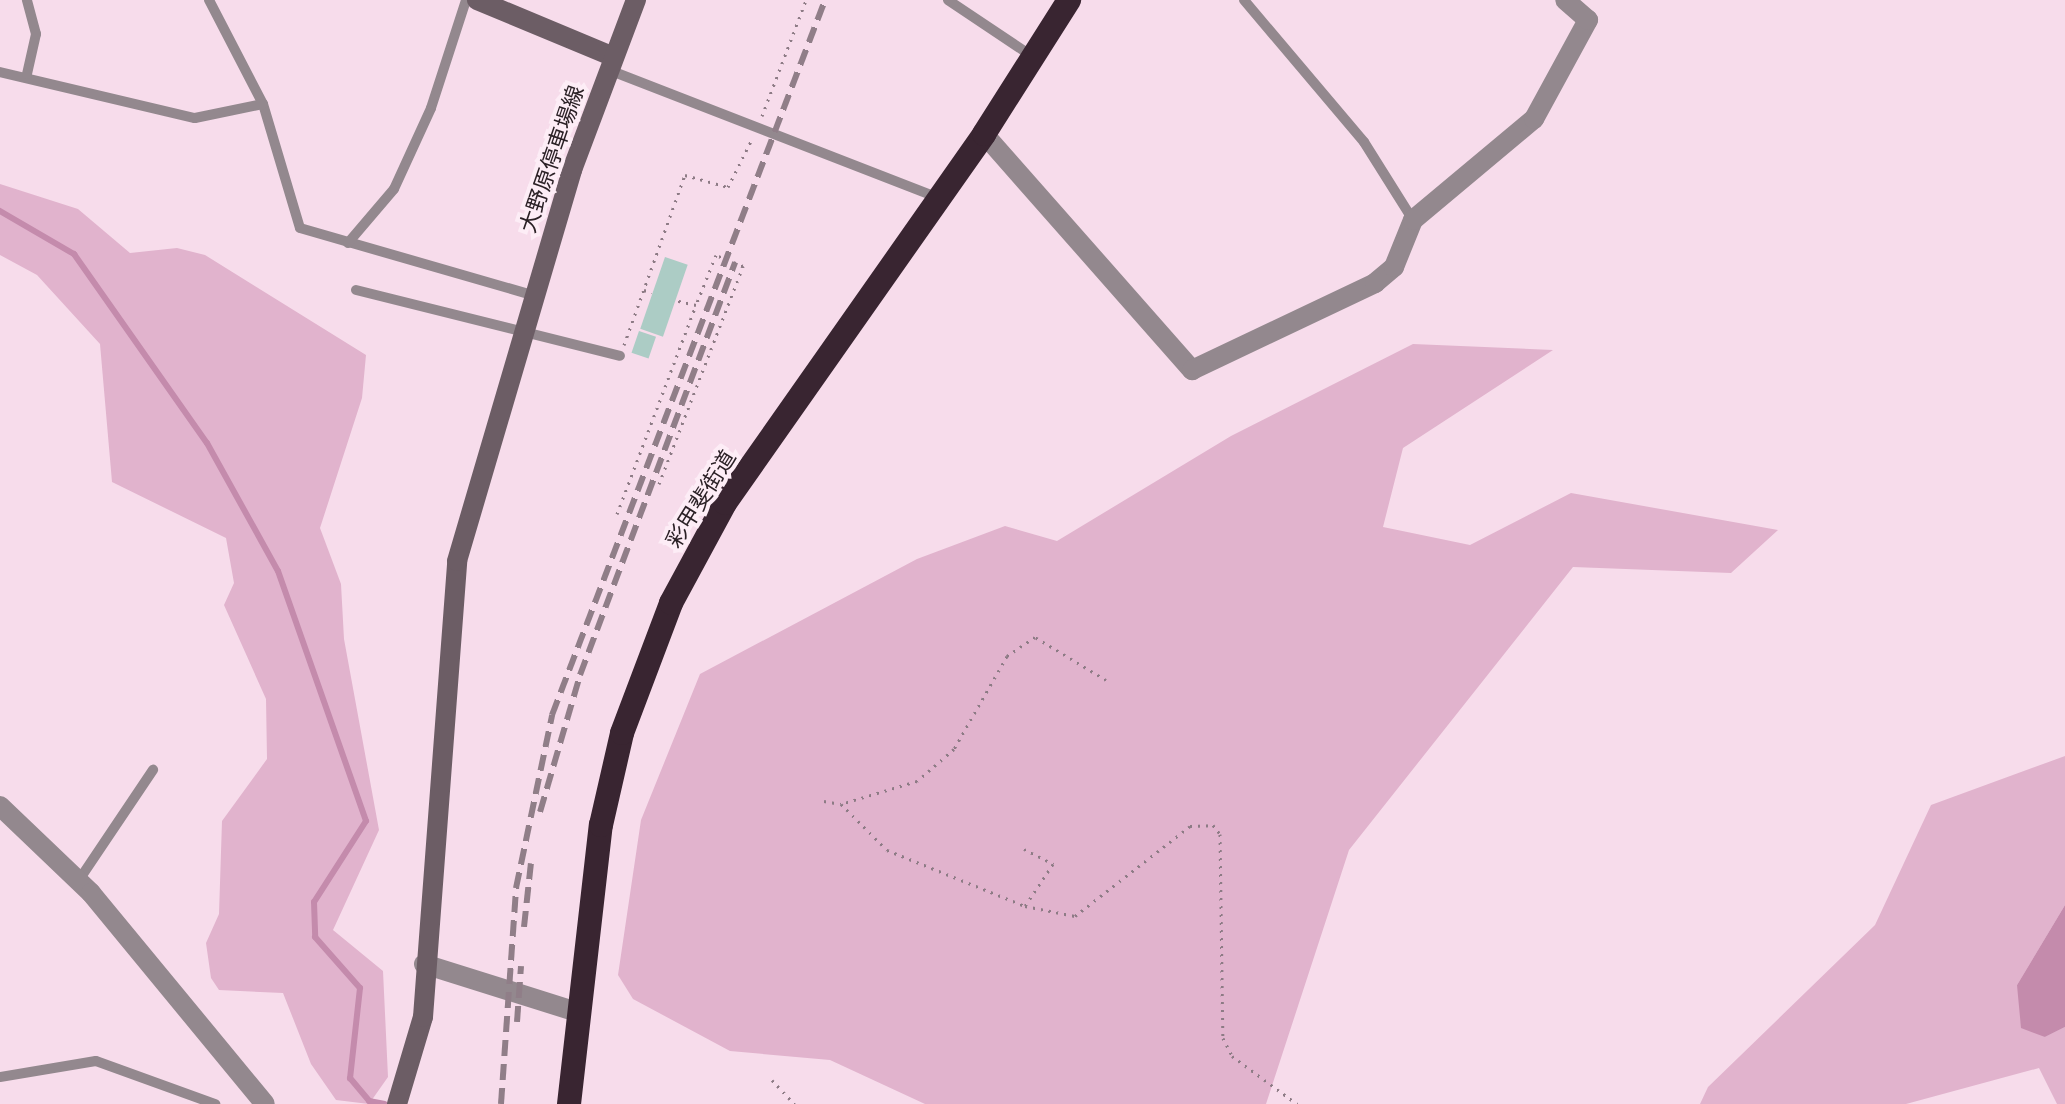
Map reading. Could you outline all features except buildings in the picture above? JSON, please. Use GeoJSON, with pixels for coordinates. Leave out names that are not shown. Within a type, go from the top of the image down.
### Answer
{"type":"FeatureCollection","features":[{"type":"Feature","properties":{"kind":"highway","name":"彩甲斐街道"},"geometry":{"type":"LineString","coordinates":[[569,1104],[574,1011],[622,733],[671,603],[725,503],[984,134],[1069,0]]}},
{"type":"Feature","properties":{"kind":"street"},"geometry":{"type":"LineString","coordinates":[[478,0],[612,64]]}},
{"type":"Feature","properties":{"kind":"street","name":"大野原停車場線"},"geometry":{"type":"LineString","coordinates":[[399,1102],[419,1039],[452,590],[532,295],[636,0]]}},
{"type":"Feature","properties":{"kind":"street"},"geometry":{"type":"LineString","coordinates":[[984,134],[1192,370],[1375,283],[1394,267],[1413,220],[1534,119],[1588,20],[1565,0]]}},
{"type":"Feature","properties":{"kind":"street"},"geometry":{"type":"LineString","coordinates":[[0,806],[79,880],[265,1104]]}},
{"type":"Feature","properties":{"kind":"street"},"geometry":{"type":"LineString","coordinates":[[424,964],[574,1011]]}},
{"type":"Feature","properties":{"kind":"lane"},"geometry":{"type":"LineString","coordinates":[[27,0],[36,34],[27,74]]}},
{"type":"Feature","properties":{"kind":"lane"},"geometry":{"type":"LineString","coordinates":[[209,0],[263,104],[290,214],[300,228],[532,295]]}},
{"type":"Feature","properties":{"kind":"lane"},"geometry":{"type":"LineString","coordinates":[[348,243],[394,189],[431,108],[466,0]]}},
{"type":"Feature","properties":{"kind":"lane"},"geometry":{"type":"LineString","coordinates":[[948,0],[1034,58]]}},
{"type":"Feature","properties":{"kind":"lane"},"geometry":{"type":"LineString","coordinates":[[1244,0],[1364,142],[1413,220]]}},
{"type":"Feature","properties":{"kind":"lane"},"geometry":{"type":"LineString","coordinates":[[612,64],[757,128],[939,198]]}},
{"type":"Feature","properties":{"kind":"lane"},"geometry":{"type":"LineString","coordinates":[[0,72],[27,74],[68,94],[195,118],[263,104]]}},
{"type":"Feature","properties":{"kind":"lane"},"geometry":{"type":"LineString","coordinates":[[356,290],[520,337],[620,356]]}},
{"type":"Feature","properties":{"kind":"lane"},"geometry":{"type":"LineString","coordinates":[[79,880],[153,770]]}},
{"type":"Feature","properties":{"kind":"lane"},"geometry":{"type":"LineString","coordinates":[[0,1077],[96,1061],[215,1104]]}},
{"type":"Feature","properties":{"kind":"path"},"geometry":{"type":"LineString","coordinates":[[620,356],[685,175],[728,187],[757,128],[806,0]]}},
{"type":"Feature","properties":{"kind":"path"},"geometry":{"type":"LineString","coordinates":[[617,514],[716,255],[743,266],[659,484]]}},
{"type":"Feature","properties":{"kind":"path"},"geometry":{"type":"LineString","coordinates":[[644,290],[652,292]]}},
{"type":"Feature","properties":{"kind":"path"},"geometry":{"type":"LineString","coordinates":[[675,300],[696,305]]}},
{"type":"Feature","properties":{"kind":"path"},"geometry":{"type":"LineString","coordinates":[[824,801],[841,804],[917,781],[954,749],[1007,656],[1035,637],[1106,680]]}},
{"type":"Feature","properties":{"kind":"path"},"geometry":{"type":"LineString","coordinates":[[841,804],[887,850],[1025,906],[1075,916],[1190,826],[1213,825],[1220,834],[1223,1038],[1232,1056],[1286,1099],[1297,1104]]}},
{"type":"Feature","properties":{"kind":"path"},"geometry":{"type":"LineString","coordinates":[[1024,849],[1053,864],[1025,906]]}},
{"type":"Feature","properties":{"kind":"path"},"geometry":{"type":"LineString","coordinates":[[772,1080],[794,1104]]}},
{"type":"Feature","properties":{"kind":"shaded area"},"geometry":{"type":"Polygon","coordinates":[[[0,184],[78,209],[130,253],[177,248],[205,255],[366,355],[362,398],[320,528],[341,584],[344,639],[379,830],[333,930],[383,971],[388,1077],[369,1104],[336,1100],[311,1064],[283,993],[219,990],[211,978],[206,943],[219,914],[222,821],[267,759],[266,699],[224,605],[234,583],[226,538],[112,482],[100,344],[37,275],[0,255],[0,184]]]}},
{"type":"Feature","properties":{"kind":"shaded area"},"geometry":{"type":"Polygon","coordinates":[[[1413,344],[1553,350],[1403,448],[1383,527],[1470,545],[1571,493],[1778,530],[1731,573],[1573,567],[1349,850],[1266,1104],[925,1104],[830,1060],[730,1051],[633,999],[618,975],[641,820],[700,674],[917,559],[1005,526],[1057,541],[1231,436],[1413,344]]]}},
{"type":"Feature","properties":{"kind":"shaded area"},"geometry":{"type":"Polygon","coordinates":[[[2065,756],[2065,905],[2017,985],[2045,1037],[2065,1027],[2065,1104],[2057,1104],[2039,1068],[1906,1104],[1700,1104],[1708,1087],[1875,925],[1931,805],[2065,756]]]}},
{"type":"Feature","properties":{"kind":"shaded area"},"geometry":{"type":"Polygon","coordinates":[[[2065,905],[2065,1027],[2045,1037],[2021,1028],[2017,985],[2065,905]]]}},
{"type":"Feature","properties":{"kind":"waterway"},"geometry":{"type":"LineString","coordinates":[[0,211],[74,254],[207,443],[278,571],[366,821],[314,902],[315,937],[360,988],[350,1078],[369,1101],[385,1104]]}},
{"type":"Feature","properties":{"kind":"railway"},"geometry":{"type":"LineString","coordinates":[[501,1104],[516,888],[552,715],[825,0]]}},
{"type":"Feature","properties":{"kind":"railway"},"geometry":{"type":"LineString","coordinates":[[540,812],[580,675],[735,262]]}},
{"type":"Feature","properties":{"kind":"railway"},"geometry":{"type":"LineString","coordinates":[[524,927],[531,863]]}},
{"type":"Feature","properties":{"kind":"railway"},"geometry":{"type":"LineString","coordinates":[[517,1022],[521,966]]}}]}
